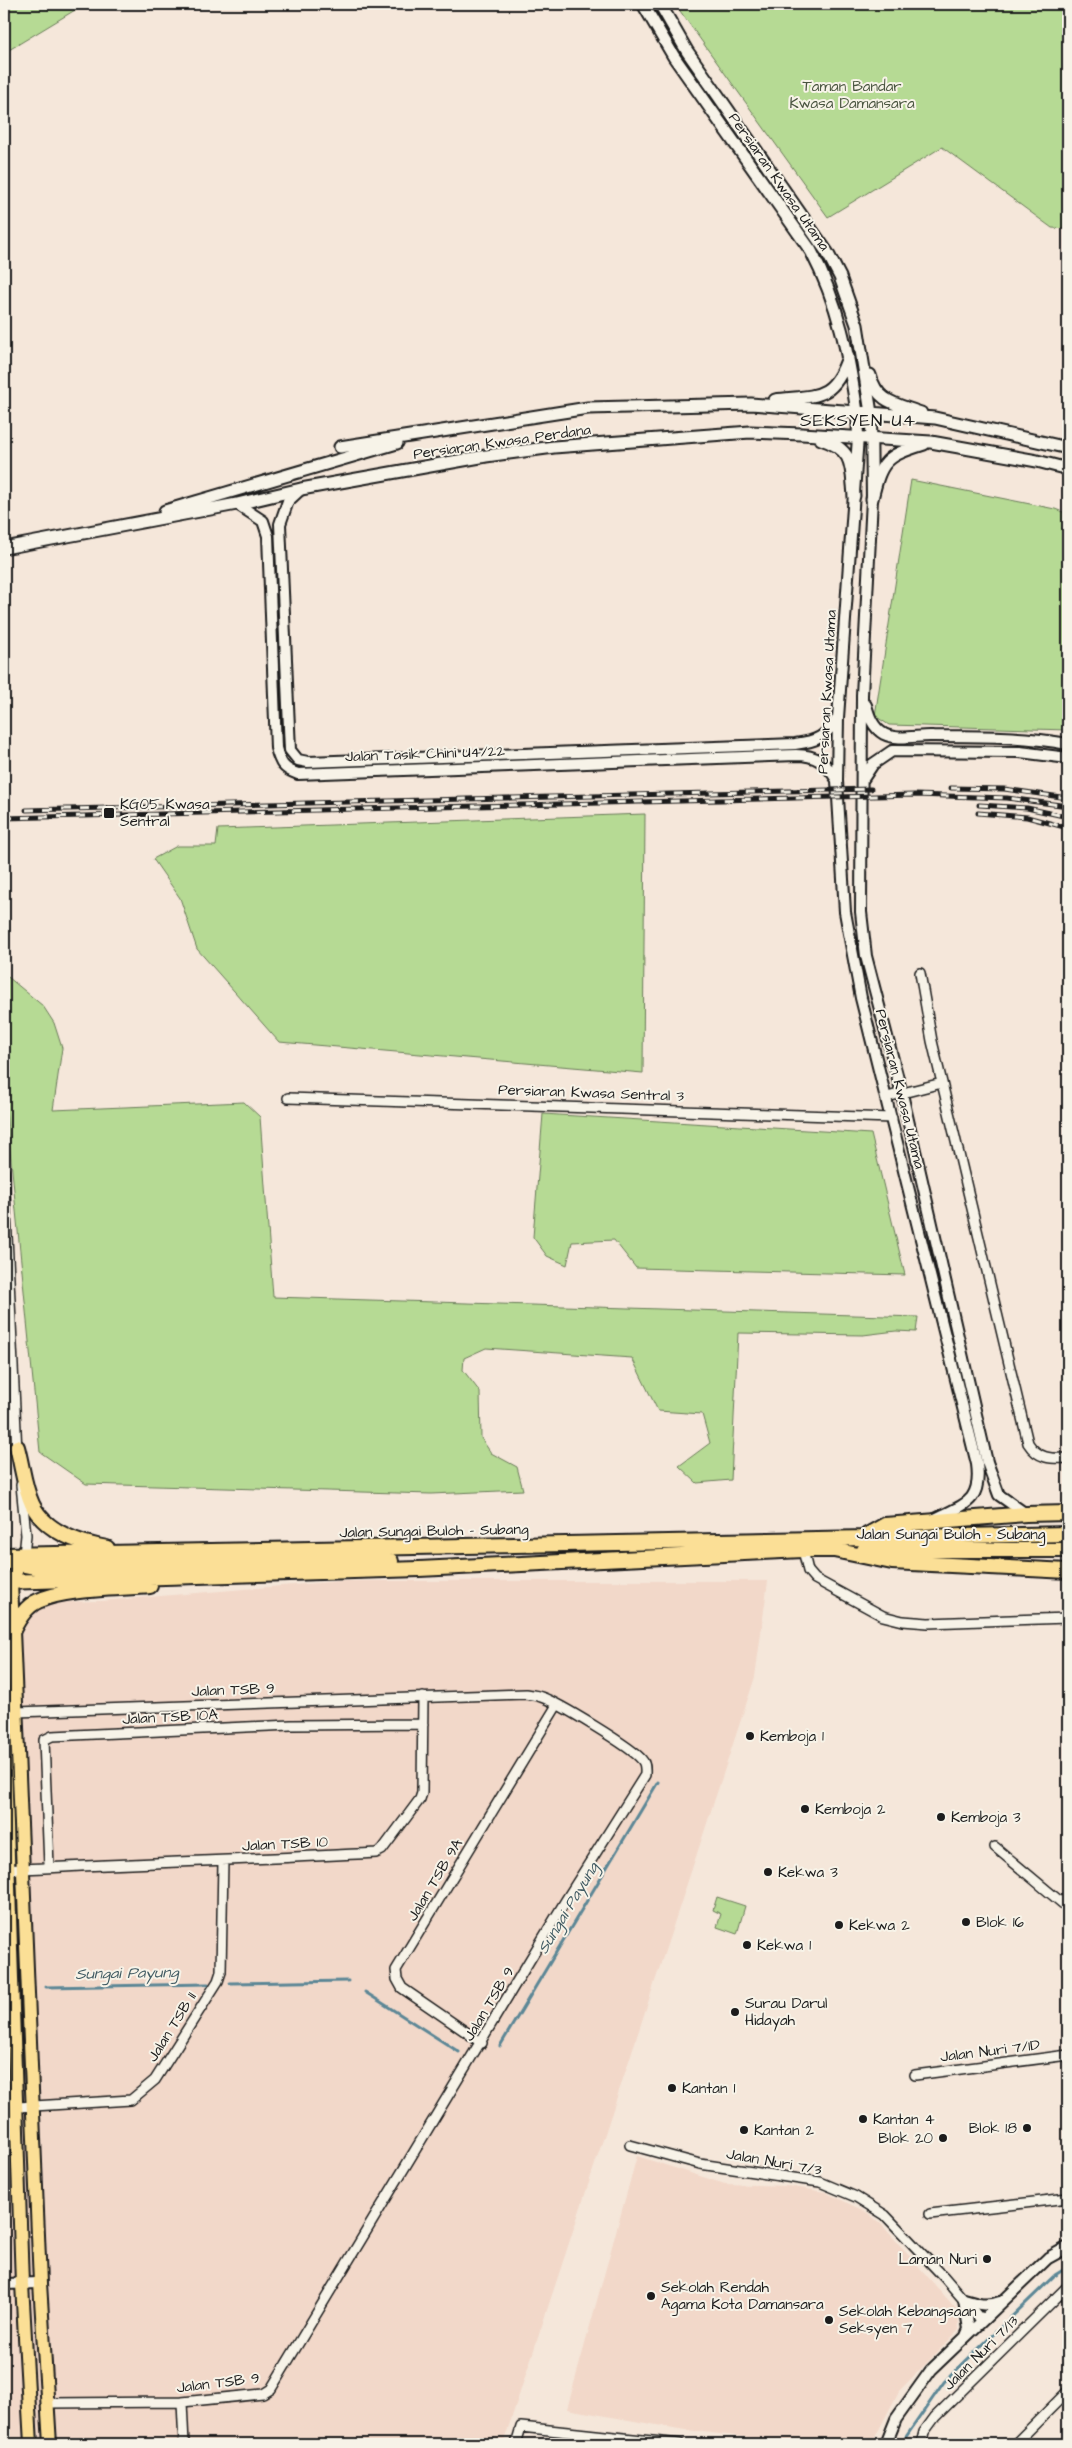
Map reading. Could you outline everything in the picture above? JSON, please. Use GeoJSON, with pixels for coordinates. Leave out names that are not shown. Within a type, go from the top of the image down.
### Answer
{"type":"FeatureCollection","features":[{"type":"Feature","properties":{"kind":"highway"},"geometry":{"type":"LineString","coordinates":[[17,1447],[32,1503],[40,1517],[54,1529],[79,1541],[132,1553]]}},
{"type":"Feature","properties":{"kind":"highway","name":"Jalan Sungai Buloh - Subang"},"geometry":{"type":"LineString","coordinates":[[864,1536],[885,1524],[1026,1514],[1068,1514]]}},
{"type":"Feature","properties":{"kind":"highway","name":"Jalan Sungai Buloh - Subang"},"geometry":{"type":"LineString","coordinates":[[4,1555],[21,1560],[132,1553],[864,1536],[1068,1534]]}},
{"type":"Feature","properties":{"kind":"highway","name":"Jalan Sungai Buloh - Subang"},"geometry":{"type":"LineString","coordinates":[[6,1580],[419,1569],[803,1550],[1068,1550]]}},
{"type":"Feature","properties":{"kind":"highway","name":"Jalan Sungai Buloh - Subang"},"geometry":{"type":"LineString","coordinates":[[834,1550],[892,1562],[1068,1571]]}},
{"type":"Feature","properties":{"kind":"highway"},"geometry":{"type":"LineString","coordinates":[[4,1560],[21,1560],[39,1568],[242,1562],[492,1559],[505,1564]]}},
{"type":"Feature","properties":{"kind":"highway"},"geometry":{"type":"LineString","coordinates":[[13,1630],[22,1614],[37,1601],[55,1595],[209,1582],[224,1575]]}},
{"type":"Feature","properties":{"kind":"main road","name":"Persiaran Kwasa Utama"},"geometry":{"type":"LineString","coordinates":[[643,4],[674,56],[811,251],[828,284],[841,324],[857,412]]}},
{"type":"Feature","properties":{"kind":"main road","name":"Persiaran Kwasa Utama"},"geometry":{"type":"LineString","coordinates":[[660,4],[687,51],[827,252],[840,277],[856,325],[871,413]]}},
{"type":"Feature","properties":{"kind":"main road"},"geometry":{"type":"LineString","coordinates":[[856,325],[873,387],[886,400],[935,418]]}},
{"type":"Feature","properties":{"kind":"main road"},"geometry":{"type":"LineString","coordinates":[[751,404],[820,395],[830,390],[842,373],[848,357]]}},
{"type":"Feature","properties":{"kind":"main road","name":"Persiaran Kwasa Perdana"},"geometry":{"type":"LineString","coordinates":[[340,447],[588,408],[751,404],[935,418],[1068,448]]}},
{"type":"Feature","properties":{"kind":"main road","name":"Persiaran Kwasa Perdana"},"geometry":{"type":"LineString","coordinates":[[4,548],[237,504],[301,489],[486,456],[554,446],[750,432],[802,434],[931,442],[1037,460],[1068,470]]}},
{"type":"Feature","properties":{"kind":"main road"},"geometry":{"type":"LineString","coordinates":[[118,526],[239,487],[382,448],[420,434]]}},
{"type":"Feature","properties":{"kind":"main road"},"geometry":{"type":"LineString","coordinates":[[802,434],[837,444],[844,450],[851,462],[854,496]]}},
{"type":"Feature","properties":{"kind":"main road"},"geometry":{"type":"LineString","coordinates":[[872,498],[878,473],[882,465],[905,450],[931,442]]}},
{"type":"Feature","properties":{"kind":"main road"},"geometry":{"type":"LineString","coordinates":[[21,1560],[6,1580],[13,1630],[40,2283],[50,2444]]}},
{"type":"Feature","properties":{"kind":"main road"},"geometry":{"type":"LineString","coordinates":[[4,1734],[8,2010],[18,2107],[22,2284],[31,2444]]}},
{"type":"Feature","properties":{"kind":"street","name":"Persiaran Kwasa Utama"},"geometry":{"type":"LineString","coordinates":[[857,412],[858,437],[838,718],[837,781],[845,912],[861,998],[887,1097],[979,1477],[978,1488],[967,1504],[932,1520]]}},
{"type":"Feature","properties":{"kind":"street","name":"Persiaran Kwasa Utama"},"geometry":{"type":"LineString","coordinates":[[871,413],[872,498],[862,695],[861,912],[866,956],[902,1094],[989,1470],[999,1495],[1026,1514]]}},
{"type":"Feature","properties":{"kind":"street"},"geometry":{"type":"LineString","coordinates":[[237,504],[263,520],[268,536],[276,748],[280,762],[287,770],[298,760],[290,750],[280,524],[288,501],[301,489]]}},
{"type":"Feature","properties":{"kind":"street"},"geometry":{"type":"LineString","coordinates":[[862,695],[871,720],[882,733],[892,737],[933,736],[1022,739],[1068,744]]}},
{"type":"Feature","properties":{"kind":"street","name":"Jalan Tasik Chini U4/22"},"geometry":{"type":"LineString","coordinates":[[298,760],[308,762],[795,744],[818,740],[827,733],[838,718]]}},
{"type":"Feature","properties":{"kind":"street"},"geometry":{"type":"LineString","coordinates":[[863,779],[873,764],[892,750],[1020,752],[1068,758]]}},
{"type":"Feature","properties":{"kind":"street","name":"Jalan Tasik Chini U4/22"},"geometry":{"type":"LineString","coordinates":[[287,770],[304,774],[796,755],[819,759],[828,766],[837,781]]}},
{"type":"Feature","properties":{"kind":"street"},"geometry":{"type":"LineString","coordinates":[[920,973],[924,1005],[1028,1443],[1033,1451],[1040,1456],[1068,1458]]}},
{"type":"Feature","properties":{"kind":"street"},"geometry":{"type":"LineString","coordinates":[[887,1097],[942,1083]]}},
{"type":"Feature","properties":{"kind":"street","name":"Persiaran Kwasa Sentral 3"},"geometry":{"type":"LineString","coordinates":[[288,1098],[892,1118]]}},
{"type":"Feature","properties":{"kind":"street"},"geometry":{"type":"LineString","coordinates":[[4,1170],[17,1447],[26,1535],[21,1560]]}},
{"type":"Feature","properties":{"kind":"street"},"geometry":{"type":"LineString","coordinates":[[803,1550],[808,1571],[816,1579],[883,1616],[903,1621],[928,1623],[1068,1618]]}},
{"type":"Feature","properties":{"kind":"street","name":"Jalan TSB 9"},"geometry":{"type":"LineString","coordinates":[[17,1712],[526,1694],[541,1697],[557,1705],[643,1760],[645,1775],[566,1900],[482,2043],[271,2389],[263,2394],[182,2402],[48,2403]]}},
{"type":"Feature","properties":{"kind":"street","name":"Jalan TSB 10"},"geometry":{"type":"LineString","coordinates":[[6,1869],[376,1853],[382,1850],[420,1799],[423,1697]]}},
{"type":"Feature","properties":{"kind":"street","name":"Jalan TSB 9A"},"geometry":{"type":"LineString","coordinates":[[482,2043],[402,1988],[397,1979],[396,1970],[557,1705]]}},
{"type":"Feature","properties":{"kind":"street","name":"Jalan TSB 10A"},"geometry":{"type":"LineString","coordinates":[[49,1866],[44,1740],[52,1736],[291,1725],[423,1724]]}},
{"type":"Feature","properties":{"kind":"street"},"geometry":{"type":"LineString","coordinates":[[995,1847],[1068,1908]]}},
{"type":"Feature","properties":{"kind":"street","name":"Jalan TSB 11"},"geometry":{"type":"LineString","coordinates":[[18,2107],[131,2100],[155,2080],[218,1981],[221,1972],[223,1861]]}},
{"type":"Feature","properties":{"kind":"street","name":"Jalan Nuri 7/1D"},"geometry":{"type":"LineString","coordinates":[[915,2075],[1068,2055]]}},
{"type":"Feature","properties":{"kind":"street","name":"Jalan Nuri 7/3"},"geometry":{"type":"LineString","coordinates":[[630,2145],[700,2164],[820,2182],[856,2197],[885,2215],[982,2321]]}},
{"type":"Feature","properties":{"kind":"street"},"geometry":{"type":"LineString","coordinates":[[930,2214],[1068,2198]]}},
{"type":"Feature","properties":{"kind":"street"},"geometry":{"type":"LineString","coordinates":[[886,2444],[896,2419],[931,2370],[1048,2258],[1068,2247]]}},
{"type":"Feature","properties":{"kind":"street"},"geometry":{"type":"LineString","coordinates":[[4,2284],[40,2283]]}},
{"type":"Feature","properties":{"kind":"street","name":"Jalan Nuri 7/13"},"geometry":{"type":"LineString","coordinates":[[921,2444],[924,2432],[935,2418],[1068,2286]]}},
{"type":"Feature","properties":{"kind":"street"},"geometry":{"type":"LineString","coordinates":[[965,2337],[969,2330],[964,2300],[992,2305],[1002,2302]]}},
{"type":"Feature","properties":{"kind":"street"},"geometry":{"type":"LineString","coordinates":[[1015,2444],[1068,2391]]}},
{"type":"Feature","properties":{"kind":"street"},"geometry":{"type":"LineString","coordinates":[[182,2402],[184,2444]]}},
{"type":"Feature","properties":{"kind":"street"},"geometry":{"type":"LineString","coordinates":[[516,2444],[521,2427],[680,2444]]}},
{"type":"Feature","properties":{"kind":"shaded area"},"geometry":{"type":"Polygon","coordinates":[[[341,1581],[768,1581],[755,1677],[503,2444],[4,2444],[4,1603],[102,1601],[341,1581]]]}},
{"type":"Feature","properties":{"kind":"shaded area","name":"Sekolah Kebangsaan Seksyen 7"},"geometry":{"type":"Polygon","coordinates":[[[637,2156],[725,2184],[787,2186],[825,2192],[868,2213],[882,2225],[958,2311],[959,2330],[899,2391],[872,2443],[801,2444],[679,2429],[567,2409],[637,2156]]]}},
{"type":"Feature","properties":{"kind":"green space"},"geometry":{"type":"Polygon","coordinates":[[[4,4],[85,4],[4,53],[4,4]]]}},
{"type":"Feature","properties":{"kind":"green space","name":"Taman Bandar Kwasa Damansara"},"geometry":{"type":"Polygon","coordinates":[[[675,4],[1068,4],[1068,229],[1052,228],[942,147],[828,217],[675,4]]]}},
{"type":"Feature","properties":{"kind":"green space"},"geometry":{"type":"Polygon","coordinates":[[[911,480],[1055,509],[1068,514],[1068,730],[889,725],[875,716],[911,480]]]}},
{"type":"Feature","properties":{"kind":"green space"},"geometry":{"type":"Polygon","coordinates":[[[645,814],[643,1073],[279,1042],[197,949],[180,898],[153,859],[177,846],[216,846],[218,829],[645,814]]]}},
{"type":"Feature","properties":{"kind":"green space"},"geometry":{"type":"Polygon","coordinates":[[[8,977],[43,1006],[54,1023],[62,1048],[53,1110],[244,1102],[260,1117],[273,1297],[918,1317],[916,1332],[896,1331],[863,1335],[738,1333],[731,1480],[697,1483],[679,1466],[710,1443],[702,1414],[658,1411],[632,1358],[486,1348],[464,1358],[463,1370],[480,1392],[481,1438],[491,1453],[517,1467],[523,1490],[431,1494],[86,1484],[40,1452],[4,1090],[4,979],[8,977]]]}},
{"type":"Feature","properties":{"kind":"green space"},"geometry":{"type":"Polygon","coordinates":[[[543,1114],[871,1134],[905,1275],[636,1268],[614,1240],[572,1242],[567,1265],[547,1256],[533,1237],[543,1114]]]}},
{"type":"Feature","properties":{"kind":"green space"},"geometry":{"type":"Polygon","coordinates":[[[717,1897],[745,1906],[737,1934],[717,1927],[721,1914],[713,1910],[717,1897]]]}},
{"type":"Feature","properties":{"kind":"waterway","name":"Sungai Payung"},"geometry":{"type":"LineString","coordinates":[[500,2046],[658,1782]]}},
{"type":"Feature","properties":{"kind":"waterway","name":"Sungai Payung"},"geometry":{"type":"LineString","coordinates":[[230,1983],[348,1981]]}},
{"type":"Feature","properties":{"kind":"waterway","name":"Sungai Payung"},"geometry":{"type":"LineString","coordinates":[[46,1987],[208,1984]]}},
{"type":"Feature","properties":{"kind":"waterway","name":"Sungai Payung"},"geometry":{"type":"LineString","coordinates":[[365,1992],[459,2052]]}},
{"type":"Feature","properties":{"kind":"waterway"},"geometry":{"type":"LineString","coordinates":[[901,2444],[944,2382],[1055,2275],[1068,2267]]}},
{"type":"Feature","properties":{"kind":"railway"},"geometry":{"type":"LineString","coordinates":[[951,788],[1004,789],[1068,798]]}},
{"type":"Feature","properties":{"kind":"railway"},"geometry":{"type":"LineString","coordinates":[[26,810],[871,789]]}},
{"type":"Feature","properties":{"kind":"railway"},"geometry":{"type":"LineString","coordinates":[[4,818],[915,795],[1007,798],[1068,806]]}},
{"type":"Feature","properties":{"kind":"railway"},"geometry":{"type":"LineString","coordinates":[[979,805],[1027,808],[1068,817]]}},
{"type":"Feature","properties":{"kind":"railway"},"geometry":{"type":"LineString","coordinates":[[978,813],[1027,817],[1068,828]]}},
{"type":"Feature","properties":{"kind":"place","name":"KG05 Kwasa Sentral"},"geometry":{"type":"Point","coordinates":[109,813]}},
{"type":"Feature","properties":{"kind":"place","name":"Kemboja 1"},"geometry":{"type":"Point","coordinates":[750,1736]}},
{"type":"Feature","properties":{"kind":"place","name":"Kemboja 2"},"geometry":{"type":"Point","coordinates":[805,1809]}},
{"type":"Feature","properties":{"kind":"place","name":"Kemboja 3"},"geometry":{"type":"Point","coordinates":[941,1817]}},
{"type":"Feature","properties":{"kind":"place","name":"Kekwa 3"},"geometry":{"type":"Point","coordinates":[768,1872]}},
{"type":"Feature","properties":{"kind":"place","name":"Blok 16"},"geometry":{"type":"Point","coordinates":[966,1922]}},
{"type":"Feature","properties":{"kind":"place","name":"Kekwa 2"},"geometry":{"type":"Point","coordinates":[839,1925]}},
{"type":"Feature","properties":{"kind":"place","name":"Kekwa 1"},"geometry":{"type":"Point","coordinates":[747,1945]}},
{"type":"Feature","properties":{"kind":"place","name":"Surau Darul Hidayah"},"geometry":{"type":"Point","coordinates":[735,2012]}},
{"type":"Feature","properties":{"kind":"place","name":"Kantan 1"},"geometry":{"type":"Point","coordinates":[672,2088]}},
{"type":"Feature","properties":{"kind":"place","name":"Kantan 4"},"geometry":{"type":"Point","coordinates":[863,2119]}},
{"type":"Feature","properties":{"kind":"place","name":"Blok 18"},"geometry":{"type":"Point","coordinates":[1027,2128]}},
{"type":"Feature","properties":{"kind":"place","name":"Kantan 2"},"geometry":{"type":"Point","coordinates":[744,2130]}},
{"type":"Feature","properties":{"kind":"place","name":"Blok 20"},"geometry":{"type":"Point","coordinates":[943,2138]}},
{"type":"Feature","properties":{"kind":"place","name":"Laman Nuri"},"geometry":{"type":"Point","coordinates":[987,2259]}},
{"type":"Feature","properties":{"kind":"place","name":"Sekolah Rendah Agama Kota Damansara"},"geometry":{"type":"Point","coordinates":[651,2296]}},
{"type":"Feature","properties":{"kind":"place","name":"Sekolah Kebangsaan Seksyen 7"},"geometry":{"type":"Point","coordinates":[829,2320]}},
{"type":"Feature","properties":{"kind":"district","name":"SEKSYEN U4"},"geometry":{"type":"Point","coordinates":[858,420]}}]}
